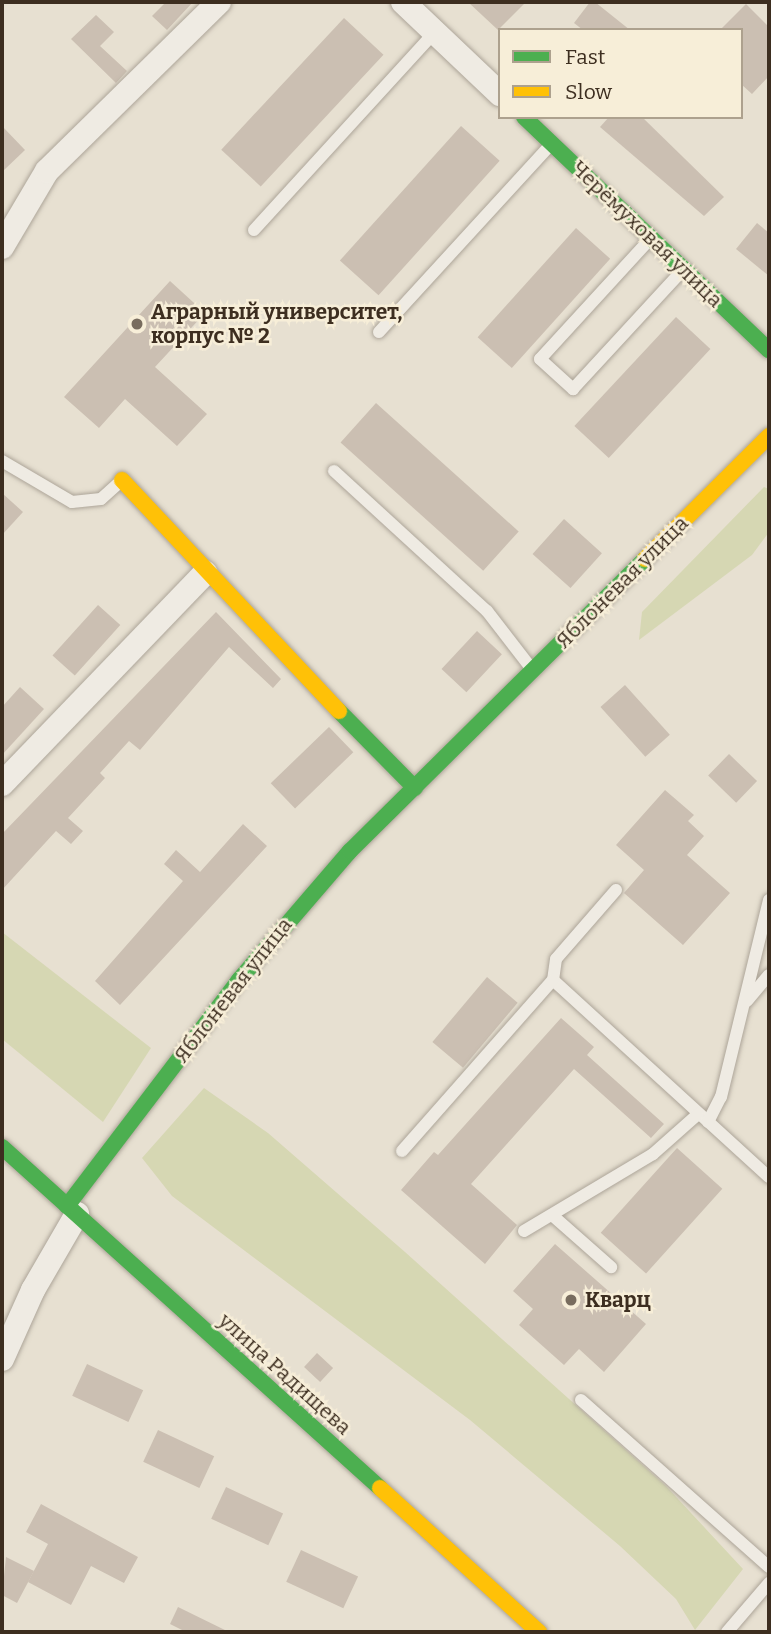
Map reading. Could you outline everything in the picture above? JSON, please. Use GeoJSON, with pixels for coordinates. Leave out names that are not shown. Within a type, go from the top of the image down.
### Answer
{"type":"FeatureCollection","features":[{"type":"Feature","properties":{"kind":"street"},"geometry":{"type":"LineString","coordinates":[[2,247],[47,171],[219,2]]}},
{"type":"Feature","properties":{"kind":"street"},"geometry":{"type":"LineString","coordinates":[[402,2],[498,92]]}},
{"type":"Feature","properties":{"kind":"street","name":"Черёмуховая улица"},"geometry":{"type":"LineString","coordinates":[[526,119],[769,351]]}},
{"type":"Feature","properties":{"kind":"street","name":"Яблоневая улица"},"geometry":{"type":"LineString","coordinates":[[72,1210],[294,912],[769,436]]}},
{"type":"Feature","properties":{"kind":"street"},"geometry":{"type":"LineString","coordinates":[[122,480],[205,573],[415,788]]}},
{"type":"Feature","properties":{"kind":"street"},"geometry":{"type":"LineString","coordinates":[[2,783],[205,573]]}},
{"type":"Feature","properties":{"kind":"street","name":"улица Радищева"},"geometry":{"type":"LineString","coordinates":[[2,1147],[539,1632]]}},
{"type":"Feature","properties":{"kind":"street"},"geometry":{"type":"LineString","coordinates":[[2,1359],[72,1210]]}},
{"type":"Feature","properties":{"kind":"lane"},"geometry":{"type":"LineString","coordinates":[[254,230],[435,32]]}},
{"type":"Feature","properties":{"kind":"lane"},"geometry":{"type":"LineString","coordinates":[[379,332],[552,143]]}},
{"type":"Feature","properties":{"kind":"lane"},"geometry":{"type":"LineString","coordinates":[[651,238],[540,359],[573,390],[683,269]]}},
{"type":"Feature","properties":{"kind":"lane"},"geometry":{"type":"LineString","coordinates":[[2,461],[72,502],[101,499],[122,480]]}},
{"type":"Feature","properties":{"kind":"lane"},"geometry":{"type":"LineString","coordinates":[[334,471],[488,611],[533,670]]}},
{"type":"Feature","properties":{"kind":"lane"},"geometry":{"type":"LineString","coordinates":[[402,1151],[553,980],[556,958],[616,890]]}},
{"type":"Feature","properties":{"kind":"lane"},"geometry":{"type":"LineString","coordinates":[[524,1231],[653,1154],[703,1118],[721,1097],[769,900]]}},
{"type":"Feature","properties":{"kind":"lane"},"geometry":{"type":"LineString","coordinates":[[744,1004],[769,975]]}},
{"type":"Feature","properties":{"kind":"lane"},"geometry":{"type":"LineString","coordinates":[[553,980],[769,1177]]}},
{"type":"Feature","properties":{"kind":"lane"},"geometry":{"type":"LineString","coordinates":[[552,1215],[611,1267]]}},
{"type":"Feature","properties":{"kind":"lane"},"geometry":{"type":"LineString","coordinates":[[581,1400],[769,1567]]}},
{"type":"Feature","properties":{"kind":"lane"},"geometry":{"type":"LineString","coordinates":[[727,1632],[769,1583]]}},
{"type":"Feature","properties":{"kind":"green space"},"geometry":{"type":"Polygon","coordinates":[[[764,487],[769,489],[769,532],[752,555],[639,640],[642,612],[764,487]]]}},
{"type":"Feature","properties":{"kind":"green space"},"geometry":{"type":"Polygon","coordinates":[[[2,932],[151,1048],[103,1122],[2,1039],[2,932]]]}},
{"type":"Feature","properties":{"kind":"green space"},"geometry":{"type":"Polygon","coordinates":[[[204,1088],[268,1133],[405,1252],[666,1486],[743,1569],[695,1630],[676,1599],[620,1546],[470,1420],[172,1196],[142,1158],[204,1088]]]}},
{"type":"Feature","properties":{"kind":"building"},"geometry":{"type":"Polygon","coordinates":[[[166,2],[193,2],[167,30],[152,16],[166,2]]]}},
{"type":"Feature","properties":{"kind":"building"},"geometry":{"type":"Polygon","coordinates":[[[468,2],[526,2],[498,30],[468,2]]]}},
{"type":"Feature","properties":{"kind":"building"},"geometry":{"type":"Polygon","coordinates":[[[590,2],[595,2],[628,28],[580,28],[574,23],[590,2]]]}},
{"type":"Feature","properties":{"kind":"building"},"geometry":{"type":"Polygon","coordinates":[[[746,4],[769,27],[769,76],[752,94],[743,86],[743,28],[722,28],[746,4]]]}},
{"type":"Feature","properties":{"kind":"building"},"geometry":{"type":"Polygon","coordinates":[[[96,15],[114,32],[100,46],[127,71],[116,83],[71,39],[96,15]]]}},
{"type":"Feature","properties":{"kind":"building"},"geometry":{"type":"Polygon","coordinates":[[[344,18],[383,55],[261,186],[221,150],[344,18]]]}},
{"type":"Feature","properties":{"kind":"building"},"geometry":{"type":"Polygon","coordinates":[[[607,119],[644,119],[724,197],[704,216],[600,127],[607,119]]]}},
{"type":"Feature","properties":{"kind":"building"},"geometry":{"type":"Polygon","coordinates":[[[2,126],[25,150],[2,172],[2,126]]]}},
{"type":"Feature","properties":{"kind":"building"},"geometry":{"type":"Polygon","coordinates":[[[461,126],[500,161],[379,295],[340,261],[461,126]]]}},
{"type":"Feature","properties":{"kind":"building"},"geometry":{"type":"Polygon","coordinates":[[[757,223],[769,233],[769,276],[736,249],[757,223]]]}},
{"type":"Feature","properties":{"kind":"building"},"geometry":{"type":"Polygon","coordinates":[[[576,228],[610,259],[512,368],[478,337],[576,228]]]}},
{"type":"Feature","properties":{"kind":"building"},"geometry":{"type":"Polygon","coordinates":[[[170,281],[205,313],[155,367],[207,414],[177,446],[125,399],[99,428],[64,397],[170,281]]]}},
{"type":"Feature","properties":{"kind":"building"},"geometry":{"type":"Polygon","coordinates":[[[676,317],[710,349],[609,458],[574,426],[676,317]]]}},
{"type":"Feature","properties":{"kind":"building"},"geometry":{"type":"Polygon","coordinates":[[[376,403],[519,531],[483,571],[341,442],[376,403]]]}},
{"type":"Feature","properties":{"kind":"building"},"geometry":{"type":"Polygon","coordinates":[[[2,493],[23,512],[2,535],[2,493]]]}},
{"type":"Feature","properties":{"kind":"building"},"geometry":{"type":"Polygon","coordinates":[[[564,519],[602,553],[570,588],[533,554],[564,519]]]}},
{"type":"Feature","properties":{"kind":"building"},"geometry":{"type":"Polygon","coordinates":[[[98,605],[120,625],[75,676],[52,656],[98,605]]]}},
{"type":"Feature","properties":{"kind":"building"},"geometry":{"type":"Polygon","coordinates":[[[216,612],[281,679],[273,688],[229,647],[140,750],[129,741],[100,773],[105,778],[68,818],[83,831],[71,844],[56,831],[2,890],[2,834],[216,612]]]}},
{"type":"Feature","properties":{"kind":"building"},"geometry":{"type":"Polygon","coordinates":[[[477,631],[502,654],[466,692],[442,669],[477,631]]]}},
{"type":"Feature","properties":{"kind":"building"},"geometry":{"type":"Polygon","coordinates":[[[625,685],[670,735],[645,757],[600,707],[625,685]]]}},
{"type":"Feature","properties":{"kind":"building"},"geometry":{"type":"Polygon","coordinates":[[[20,687],[44,709],[2,755],[2,707],[20,687]]]}},
{"type":"Feature","properties":{"kind":"building"},"geometry":{"type":"Polygon","coordinates":[[[329,727],[353,752],[295,808],[271,783],[329,727]]]}},
{"type":"Feature","properties":{"kind":"building"},"geometry":{"type":"Polygon","coordinates":[[[729,754],[757,781],[736,803],[708,776],[729,754]]]}},
{"type":"Feature","properties":{"kind":"building"},"geometry":{"type":"Polygon","coordinates":[[[665,790],[694,815],[688,821],[704,836],[687,855],[730,893],[683,945],[624,893],[644,870],[616,845],[665,790]]]}},
{"type":"Feature","properties":{"kind":"building"},"geometry":{"type":"Polygon","coordinates":[[[243,824],[267,846],[120,1005],[95,981],[183,881],[164,864],[176,850],[200,872],[243,824]]]}},
{"type":"Feature","properties":{"kind":"building"},"geometry":{"type":"Polygon","coordinates":[[[487,977],[518,1003],[463,1068],[432,1042],[487,977]]]}},
{"type":"Feature","properties":{"kind":"building"},"geometry":{"type":"Polygon","coordinates":[[[561,1018],[594,1047],[587,1055],[664,1124],[651,1138],[574,1069],[471,1184],[517,1225],[485,1264],[401,1190],[434,1152],[438,1155],[561,1018]]]}},
{"type":"Feature","properties":{"kind":"building"},"geometry":{"type":"Polygon","coordinates":[[[677,1148],[722,1189],[646,1274],[601,1233],[677,1148]]]}},
{"type":"Feature","properties":{"kind":"building","name":"Кварц"},"geometry":{"type":"Polygon","coordinates":[[[555,1244],[646,1324],[604,1372],[579,1349],[564,1365],[519,1325],[533,1309],[513,1291],[555,1244]]]}},
{"type":"Feature","properties":{"kind":"building"},"geometry":{"type":"Polygon","coordinates":[[[317,1353],[333,1368],[320,1382],[304,1367],[317,1353]]]}},
{"type":"Feature","properties":{"kind":"building"},"geometry":{"type":"Polygon","coordinates":[[[87,1364],[143,1390],[128,1422],[72,1396],[87,1364]]]}},
{"type":"Feature","properties":{"kind":"building"},"geometry":{"type":"Polygon","coordinates":[[[158,1430],[214,1456],[199,1488],[143,1462],[158,1430]]]}},
{"type":"Feature","properties":{"kind":"building"},"geometry":{"type":"Polygon","coordinates":[[[226,1487],[283,1514],[268,1545],[211,1519],[226,1487]]]}},
{"type":"Feature","properties":{"kind":"building"},"geometry":{"type":"Polygon","coordinates":[[[41,1504],[138,1557],[124,1583],[91,1566],[71,1605],[28,1582],[48,1544],[26,1532],[41,1504]]]}},
{"type":"Feature","properties":{"kind":"building"},"geometry":{"type":"Polygon","coordinates":[[[301,1550],[358,1577],[343,1608],[286,1582],[301,1550]]]}},
{"type":"Feature","properties":{"kind":"building"},"geometry":{"type":"Polygon","coordinates":[[[6,1557],[34,1571],[17,1603],[2,1595],[6,1557]]]}},
{"type":"Feature","properties":{"kind":"building"},"geometry":{"type":"Polygon","coordinates":[[[178,1607],[229,1632],[186,1632],[170,1624],[178,1607]]]}},
{"type":"Feature","properties":{"kind":"traffic: fast"},"geometry":{"type":"LineString","coordinates":[[526,119],[769,350]]}},
{"type":"Feature","properties":{"kind":"traffic: fast"},"geometry":{"type":"LineString","coordinates":[[67,1206],[239,980],[350,851],[645,559]]}},
{"type":"Feature","properties":{"kind":"traffic: fast"},"geometry":{"type":"LineString","coordinates":[[339,711],[415,788]]}},
{"type":"Feature","properties":{"kind":"traffic: fast"},"geometry":{"type":"LineString","coordinates":[[2,1147],[380,1488]]}},
{"type":"Feature","properties":{"kind":"traffic: slow"},"geometry":{"type":"LineString","coordinates":[[645,559],[769,436]]}},
{"type":"Feature","properties":{"kind":"traffic: slow"},"geometry":{"type":"LineString","coordinates":[[122,480],[339,711]]}},
{"type":"Feature","properties":{"kind":"traffic: slow"},"geometry":{"type":"LineString","coordinates":[[380,1488],[539,1632]]}},
{"type":"Feature","properties":{"kind":"place","name":"Аграрный университет, корпус № 2"},"geometry":{"type":"Point","coordinates":[137,324]}},
{"type":"Feature","properties":{"kind":"place","name":"Кварц"},"geometry":{"type":"Point","coordinates":[571,1300]}}]}
